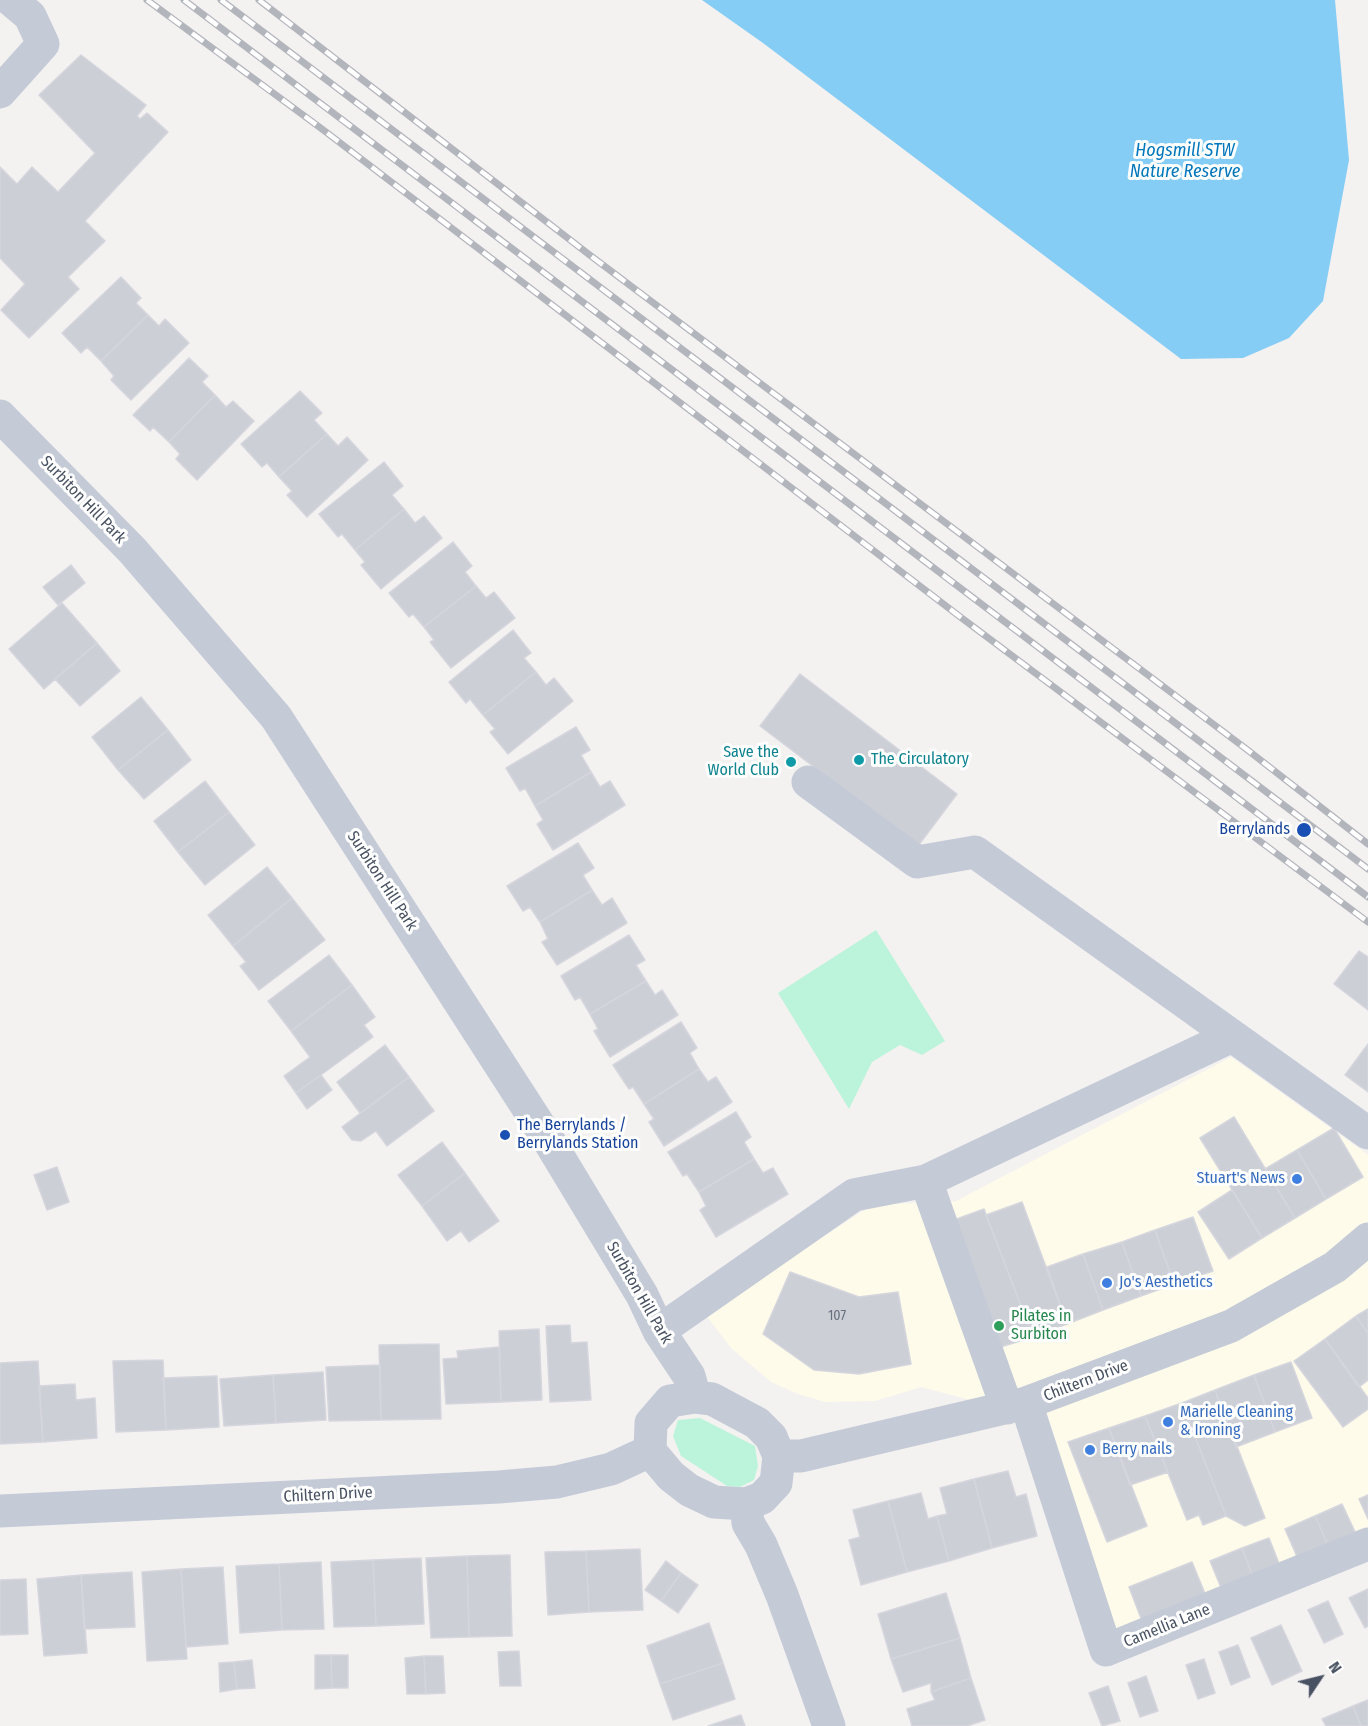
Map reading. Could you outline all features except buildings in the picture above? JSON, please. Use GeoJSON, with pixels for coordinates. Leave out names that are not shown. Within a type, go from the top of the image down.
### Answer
{"type":"FeatureCollection","features":[{"type":"Feature","properties":{"kind":"street"},"geometry":{"type":"LineString","coordinates":[[0,92],[43,44],[30,16],[11,0]]}},
{"type":"Feature","properties":{"kind":"street","name":"Surbiton Hill Park"},"geometry":{"type":"LineString","coordinates":[[0,416],[132,550],[276,717],[546,1136],[642,1295],[659,1331],[688,1376],[695,1397]]}},
{"type":"Feature","properties":{"kind":"street"},"geometry":{"type":"LineString","coordinates":[[807,782],[917,862],[975,852],[1368,1133]]}},
{"type":"Feature","properties":{"kind":"street"},"geometry":{"type":"LineString","coordinates":[[659,1331],[854,1195],[926,1181],[1232,1036]]}},
{"type":"Feature","properties":{"kind":"street"},"geometry":{"type":"LineString","coordinates":[[926,1181],[1016,1406]]}},
{"type":"Feature","properties":{"kind":"street","name":"Chiltern Drive"},"geometry":{"type":"LineString","coordinates":[[779,1455],[801,1456],[1016,1406],[1231,1326],[1335,1267],[1368,1239]]}},
{"type":"Feature","properties":{"kind":"street"},"geometry":{"type":"LineString","coordinates":[[695,1397],[712,1399],[758,1423],[771,1437],[779,1455],[776,1483],[762,1498],[746,1504],[714,1502],[689,1490],[671,1476],[650,1451],[651,1422],[670,1401],[695,1397]]}},
{"type":"Feature","properties":{"kind":"street","name":"Camellia Lane"},"geometry":{"type":"LineString","coordinates":[[1016,1406],[1106,1650],[1368,1544]]}},
{"type":"Feature","properties":{"kind":"street","name":"Chiltern Drive"},"geometry":{"type":"LineString","coordinates":[[0,1511],[499,1487],[557,1482],[611,1469],[650,1451]]}},
{"type":"Feature","properties":{"kind":"street"},"geometry":{"type":"LineString","coordinates":[[746,1504],[747,1522],[761,1545],[782,1595],[829,1726]]}},
{"type":"Feature","properties":{"kind":"shaded area"},"geometry":{"type":"Polygon","coordinates":[[[1231,1057],[1368,1155],[1368,1544],[1110,1647],[1038,1418],[921,1387],[875,1401],[825,1402],[798,1394],[771,1382],[731,1348],[705,1314],[872,1205],[956,1201],[1231,1057]]]}},
{"type":"Feature","properties":{"kind":"green space"},"geometry":{"type":"Polygon","coordinates":[[[876,930],[945,1041],[922,1055],[900,1045],[872,1062],[849,1109],[778,993],[876,930]]]}},
{"type":"Feature","properties":{"kind":"green space"},"geometry":{"type":"Polygon","coordinates":[[[700,1418],[755,1446],[758,1466],[754,1480],[740,1487],[727,1486],[681,1456],[673,1436],[678,1420],[700,1418]]]}},
{"type":"Feature","properties":{"kind":"water","name":"Hogsmill STW Nature Reserve"},"geometry":{"type":"Polygon","coordinates":[[[702,0],[1335,0],[1349,160],[1323,301],[1289,338],[1243,358],[1181,359],[763,43],[702,0]]]}},
{"type":"Feature","properties":{"kind":"railway"},"geometry":{"type":"LineString","coordinates":[[147,0],[322,129],[963,619],[1368,922]]}},
{"type":"Feature","properties":{"kind":"railway"},"geometry":{"type":"LineString","coordinates":[[184,0],[1368,897]]}},
{"type":"Feature","properties":{"kind":"railway"},"geometry":{"type":"LineString","coordinates":[[221,0],[1368,869]]}},
{"type":"Feature","properties":{"kind":"railway"},"geometry":{"type":"LineString","coordinates":[[259,0],[591,256],[1245,748],[1368,844]]}},
{"type":"Feature","properties":{"kind":"place","name":"The Circulatory"},"geometry":{"type":"Point","coordinates":[859,760]}},
{"type":"Feature","properties":{"kind":"place","name":"Save the World Club"},"geometry":{"type":"Point","coordinates":[791,762]}},
{"type":"Feature","properties":{"kind":"place","name":"Berrylands"},"geometry":{"type":"Point","coordinates":[1304,830]}},
{"type":"Feature","properties":{"kind":"place","name":"The Berrylands / Berrylands Station"},"geometry":{"type":"Point","coordinates":[505,1135]}},
{"type":"Feature","properties":{"kind":"place","name":"Stuart's News"},"geometry":{"type":"Point","coordinates":[1297,1179]}},
{"type":"Feature","properties":{"kind":"place","name":"Jo's Aesthetics"},"geometry":{"type":"Point","coordinates":[1107,1283]}},
{"type":"Feature","properties":{"kind":"place","name":"Pilates in Surbiton"},"geometry":{"type":"Point","coordinates":[999,1326]}},
{"type":"Feature","properties":{"kind":"place","name":"Marielle Cleaning & Ironing"},"geometry":{"type":"Point","coordinates":[1168,1422]}},
{"type":"Feature","properties":{"kind":"place","name":"Berry nails"},"geometry":{"type":"Point","coordinates":[1090,1450]}}]}
